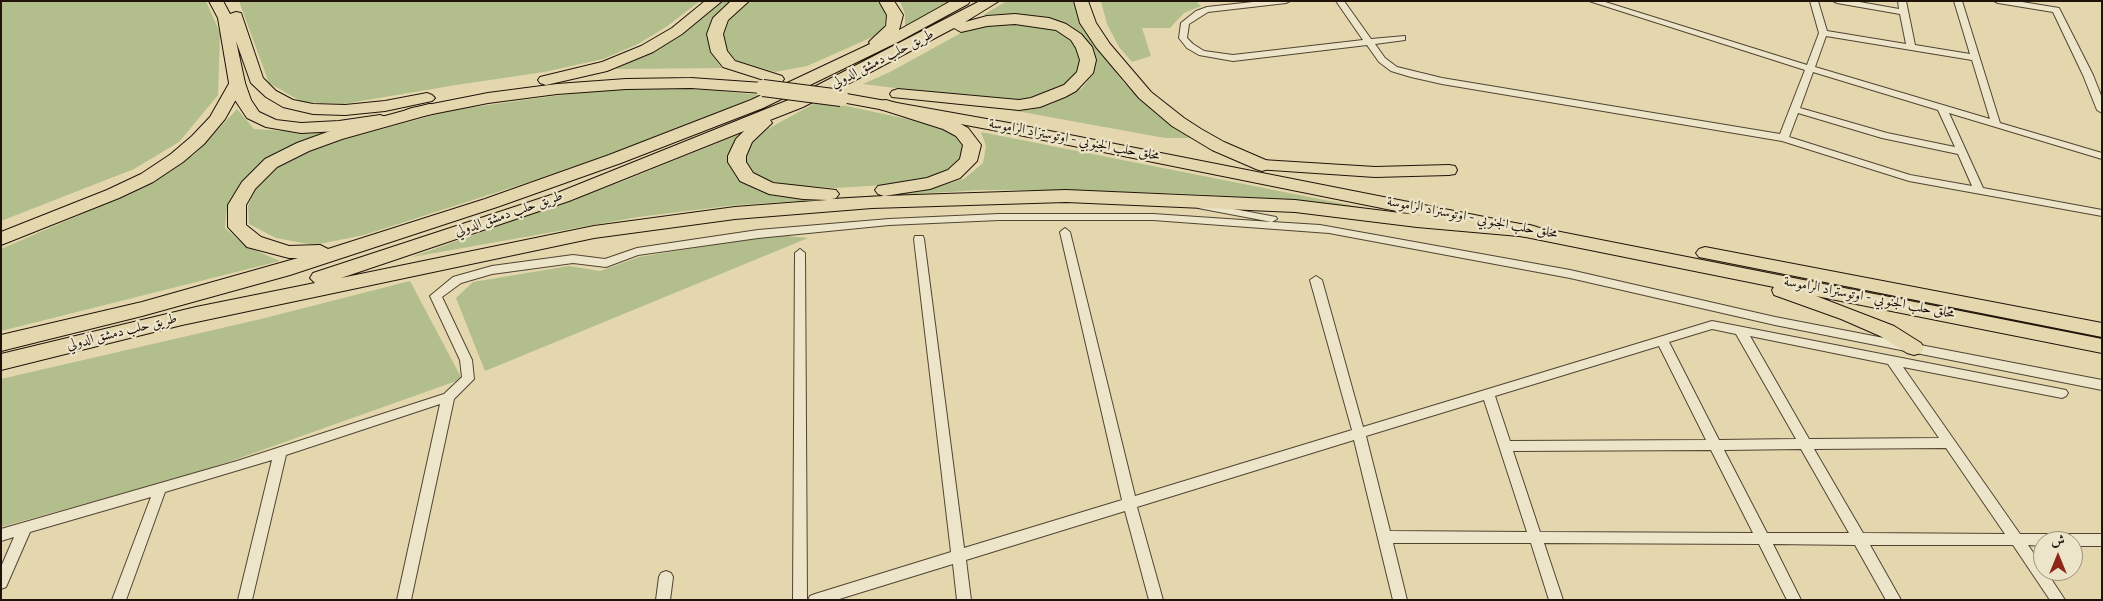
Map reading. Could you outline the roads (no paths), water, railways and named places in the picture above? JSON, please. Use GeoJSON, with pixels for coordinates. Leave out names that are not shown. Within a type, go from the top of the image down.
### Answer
{"type":"FeatureCollection","features":[{"type":"Feature","properties":{"kind":"highway"},"geometry":{"type":"LineString","coordinates":[[216,1],[225,18],[237,83],[243,100],[253,115],[272,124],[301,128],[339,126],[429,109],[557,89],[626,84],[691,83],[845,93]]}},
{"type":"Feature","properties":{"kind":"highway"},"geometry":{"type":"LineString","coordinates":[[229,1],[233,5],[256,80],[271,94],[288,104],[313,109],[345,110],[385,106],[484,88],[546,80],[667,72],[719,73],[776,79],[845,93]]}},
{"type":"Feature","properties":{"kind":"highway"},"geometry":{"type":"LineString","coordinates":[[546,80],[608,66],[647,49],[677,31],[715,1]]}},
{"type":"Feature","properties":{"kind":"highway"},"geometry":{"type":"LineString","coordinates":[[742,1],[721,18],[715,34],[719,52],[729,64],[776,79]]}},
{"type":"Feature","properties":{"kind":"highway"},"geometry":{"type":"LineString","coordinates":[[821,72],[882,39],[893,27],[895,15],[886,1]]}},
{"type":"Feature","properties":{"kind":"highway","name":"طريق حلب دمشق الدولي"},"geometry":{"type":"LineString","coordinates":[[1,343],[142,309],[283,270],[491,203],[616,159],[757,104],[894,39],[964,1]]}},
{"type":"Feature","properties":{"kind":"highway","name":"طريق حلب دمشق الدولي"},"geometry":{"type":"LineString","coordinates":[[1,362],[183,318],[332,274],[563,197],[718,136],[797,102],[899,53],[992,1]]}},
{"type":"Feature","properties":{"kind":"highway"},"geometry":{"type":"LineString","coordinates":[[1081,1],[1088,23],[1104,47],[1145,95],[1178,122],[1218,146],[1262,165],[1375,172],[1449,170]]}},
{"type":"Feature","properties":{"kind":"highway"},"geometry":{"type":"LineString","coordinates":[[892,100],[1006,105],[1034,102],[1053,97],[1070,88],[1085,74],[1088,60],[1081,41],[1069,32],[1049,23],[1015,19],[987,21],[964,26],[899,53]]}},
{"type":"Feature","properties":{"kind":"highway"},"geometry":{"type":"LineString","coordinates":[[1,239],[113,194],[147,178],[177,158],[217,120],[237,83]]}},
{"type":"Feature","properties":{"kind":"highway","name":"محلق حلب الجنوبي - اوتوستراد الراموسة"},"geometry":{"type":"LineString","coordinates":[[845,93],[1262,165],[2102,330]]}},
{"type":"Feature","properties":{"kind":"highway"},"geometry":{"type":"LineString","coordinates":[[797,102],[753,130],[744,139],[739,149],[737,162],[740,170],[746,177],[756,183],[769,188],[803,193],[864,192],[930,183],[954,174],[968,162],[972,145],[962,132],[920,115],[892,100]]}},
{"type":"Feature","properties":{"kind":"highway","name":"محلق حلب الجنوبي - اوتوستراد الراموسة"},"geometry":{"type":"LineString","coordinates":[[892,100],[1009,128],[2102,346]]}},
{"type":"Feature","properties":{"kind":"highway"},"geometry":{"type":"LineString","coordinates":[[354,248],[289,252],[254,242],[237,227],[237,205],[248,186],[271,163],[303,147],[336,135],[429,109]]}},
{"type":"Feature","properties":{"kind":"highway"},"geometry":{"type":"LineString","coordinates":[[183,318],[594,232],[735,212],[872,202],[1066,196],[1166,199],[1296,206],[1418,221],[1530,231]]}},
{"type":"Feature","properties":{"kind":"highway"},"geometry":{"type":"LineString","coordinates":[[1731,271],[1819,305],[1848,314],[1888,331],[1914,348]]}},
{"type":"Feature","properties":{"kind":"street"},"geometry":{"type":"LineString","coordinates":[[1286,1],[1236,4],[1207,10],[1185,22],[1183,38],[1190,46],[1202,53],[1233,58],[1402,38]]}},
{"type":"Feature","properties":{"kind":"street"},"geometry":{"type":"LineString","coordinates":[[1340,1],[1382,60],[1394,69],[1442,82],[1784,138],[1909,178],[2102,213]]}},
{"type":"Feature","properties":{"kind":"street"},"geometry":{"type":"LineString","coordinates":[[1592,1],[1811,70],[2102,156]]}},
{"type":"Feature","properties":{"kind":"street"},"geometry":{"type":"LineString","coordinates":[[1784,138],[1811,70],[1823,33],[1814,1]]}},
{"type":"Feature","properties":{"kind":"street"},"geometry":{"type":"LineString","coordinates":[[1837,1],[1904,12]]}},
{"type":"Feature","properties":{"kind":"street"},"geometry":{"type":"LineString","coordinates":[[1902,1],[1911,47]]}},
{"type":"Feature","properties":{"kind":"street"},"geometry":{"type":"LineString","coordinates":[[1958,1],[1996,124]]}},
{"type":"Feature","properties":{"kind":"street"},"geometry":{"type":"LineString","coordinates":[[1998,1],[2056,10],[2088,75],[2102,110]]}},
{"type":"Feature","properties":{"kind":"street"},"geometry":{"type":"LineString","coordinates":[[1823,33],[1976,58]]}},
{"type":"Feature","properties":{"kind":"street"},"geometry":{"type":"LineString","coordinates":[[2088,75],[2102,77]]}},
{"type":"Feature","properties":{"kind":"street"},"geometry":{"type":"LineString","coordinates":[[1942,108],[1979,191]]}},
{"type":"Feature","properties":{"kind":"street"},"geometry":{"type":"LineString","coordinates":[[1794,109],[1884,136],[1963,152]]}},
{"type":"Feature","properties":{"kind":"street"},"geometry":{"type":"LineString","coordinates":[[1166,199],[1570,274],[1775,321],[2102,385]]}},
{"type":"Feature","properties":{"kind":"street"},"geometry":{"type":"LineString","coordinates":[[1,535],[280,452],[448,398],[468,379],[466,360],[436,296],[457,280],[492,270],[573,259],[606,263],[637,252],[758,234],[889,222],[999,217],[1154,217],[1327,230]]}},
{"type":"Feature","properties":{"kind":"street"},"geometry":{"type":"LineString","coordinates":[[1066,232],[1130,504],[1156,600]]}},
{"type":"Feature","properties":{"kind":"street"},"geometry":{"type":"LineString","coordinates":[[919,239],[964,600]]}},
{"type":"Feature","properties":{"kind":"street"},"geometry":{"type":"LineString","coordinates":[[800,253],[800,600]]}},
{"type":"Feature","properties":{"kind":"street"},"geometry":{"type":"LineString","coordinates":[[1316,280],[1359,434],[1400,600]]}},
{"type":"Feature","properties":{"kind":"street"},"geometry":{"type":"LineString","coordinates":[[814,600],[1712,325],[2062,393]]}},
{"type":"Feature","properties":{"kind":"street"},"geometry":{"type":"LineString","coordinates":[[1740,330],[1894,600]]}},
{"type":"Feature","properties":{"kind":"street"},"geometry":{"type":"LineString","coordinates":[[1662,340],[1794,600]]}},
{"type":"Feature","properties":{"kind":"street"},"geometry":{"type":"LineString","coordinates":[[1892,360],[2058,600]]}},
{"type":"Feature","properties":{"kind":"street"},"geometry":{"type":"LineString","coordinates":[[1488,394],[1556,600]]}},
{"type":"Feature","properties":{"kind":"street"},"geometry":{"type":"LineString","coordinates":[[404,600],[448,398]]}},
{"type":"Feature","properties":{"kind":"street"},"geometry":{"type":"LineString","coordinates":[[1505,446],[1950,443]]}},
{"type":"Feature","properties":{"kind":"street"},"geometry":{"type":"LineString","coordinates":[[245,600],[280,452]]}},
{"type":"Feature","properties":{"kind":"street"},"geometry":{"type":"LineString","coordinates":[[119,600],[160,488]]}},
{"type":"Feature","properties":{"kind":"street"},"geometry":{"type":"LineString","coordinates":[[1,583],[25,528]]}},
{"type":"Feature","properties":{"kind":"street"},"geometry":{"type":"LineString","coordinates":[[1385,536],[2102,540]]}},
{"type":"Feature","properties":{"kind":"street"},"geometry":{"type":"LineString","coordinates":[[663,600],[666,577]]}}]}
